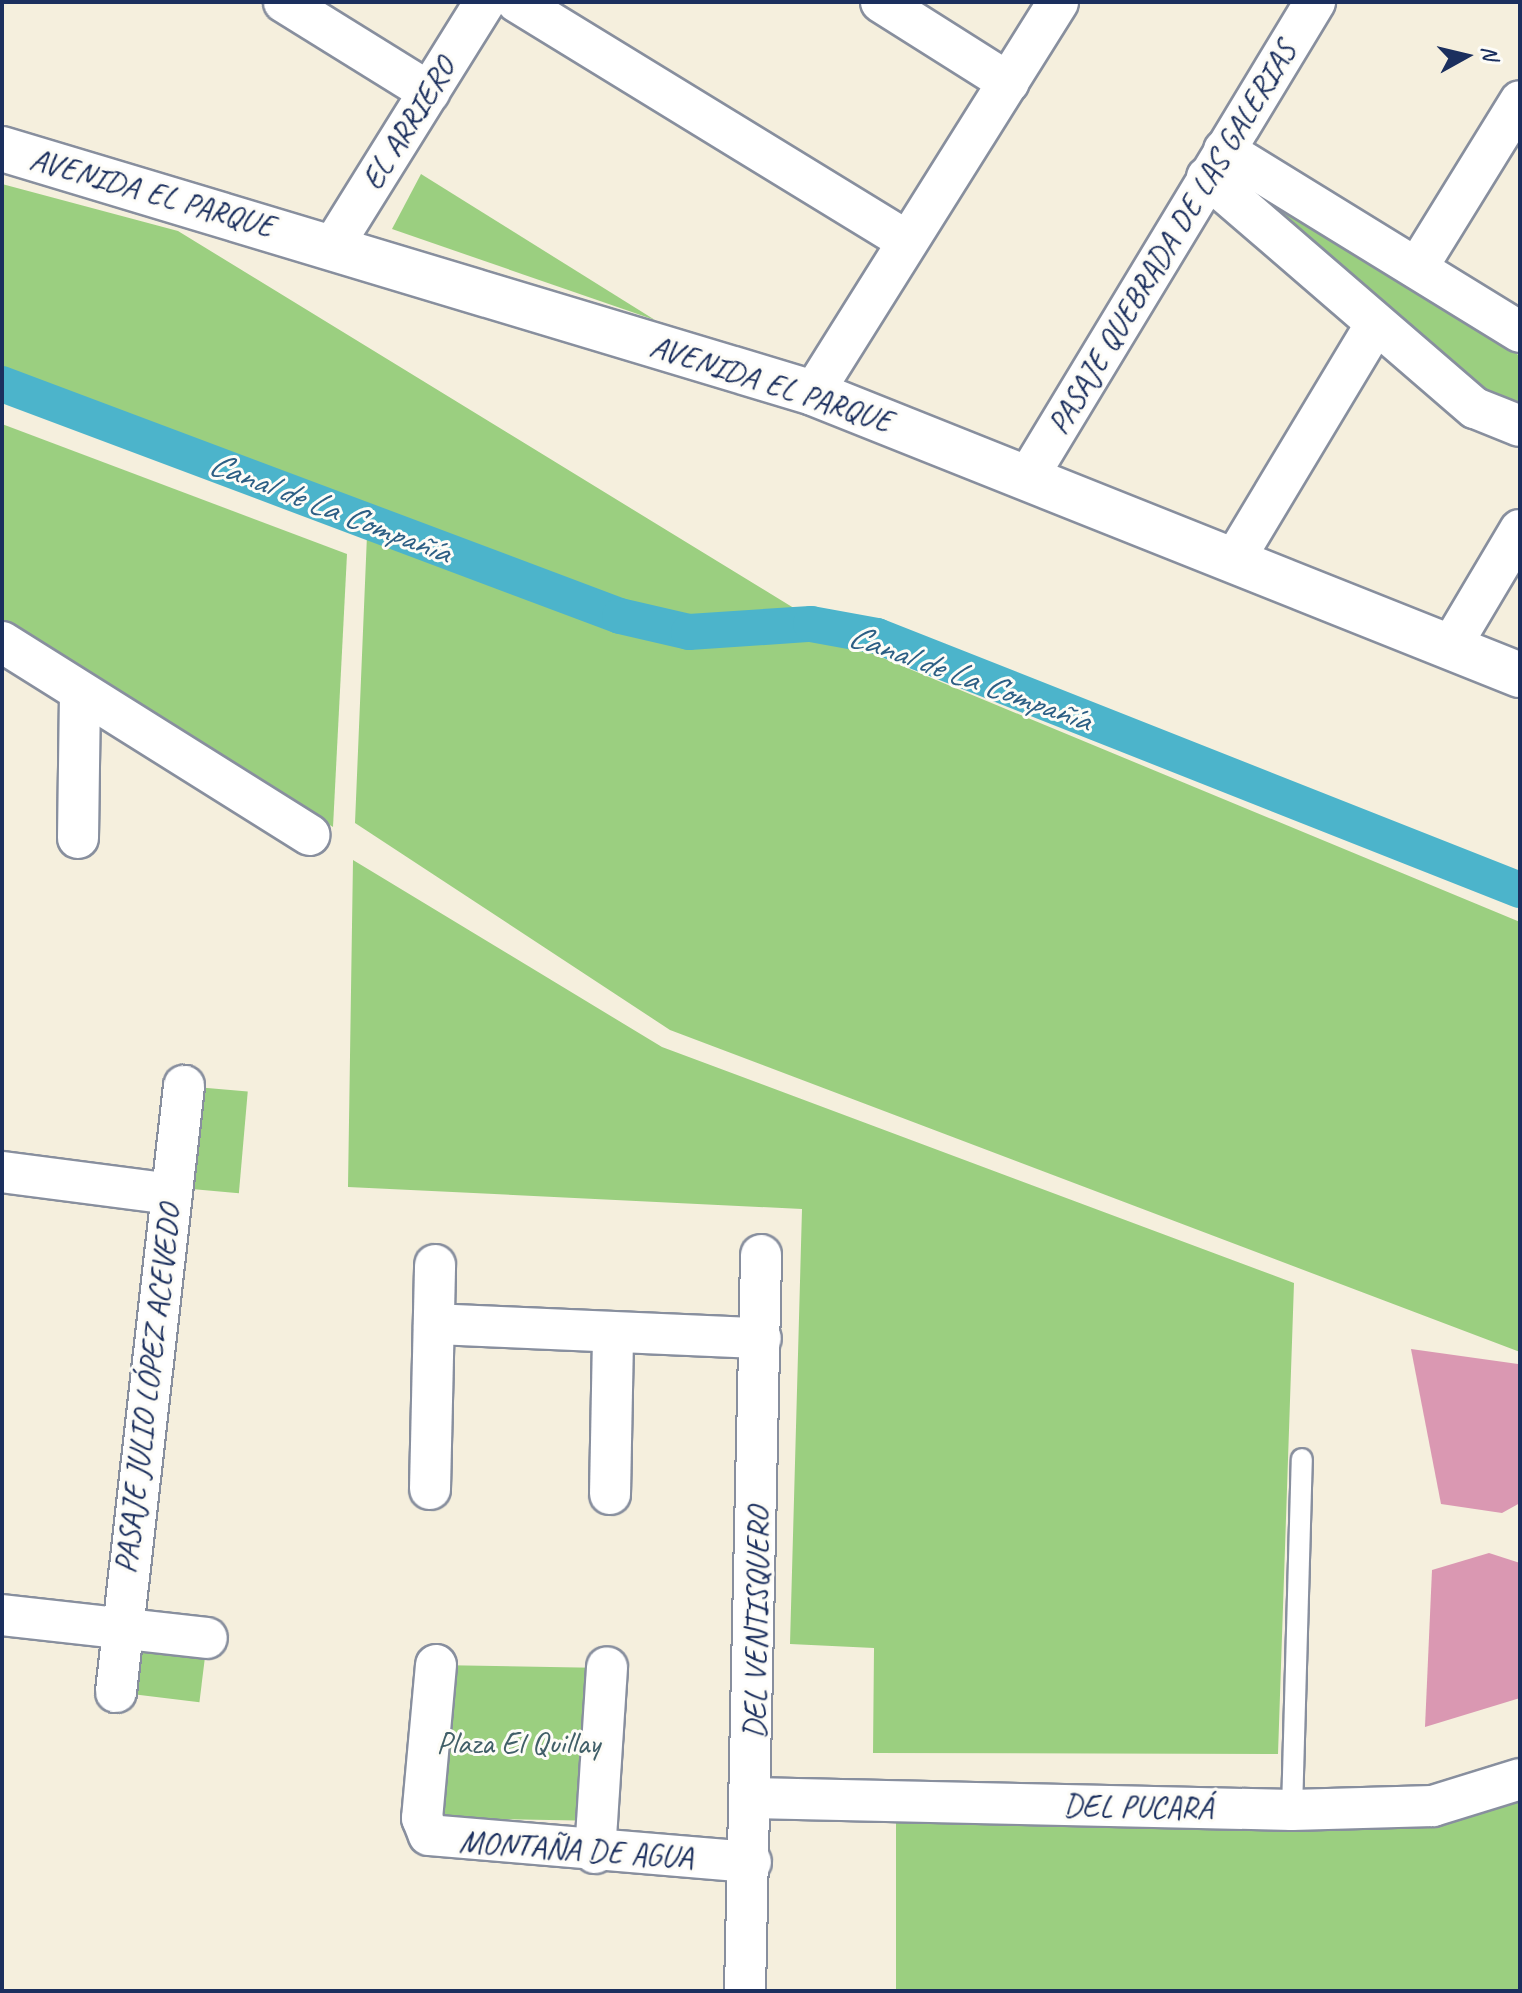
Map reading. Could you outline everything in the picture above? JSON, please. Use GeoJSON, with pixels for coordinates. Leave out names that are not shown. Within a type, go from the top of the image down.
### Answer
{"type":"FeatureCollection","features":[{"type":"Feature","properties":{"kind":"street"},"geometry":{"type":"LineString","coordinates":[[284,2],[429,92]]}},
{"type":"Feature","properties":{"kind":"street","name":"EL ARRIERO"},"geometry":{"type":"LineString","coordinates":[[333,246],[485,2]]}},
{"type":"Feature","properties":{"kind":"street"},"geometry":{"type":"LineString","coordinates":[[517,2],[907,241]]}},
{"type":"Feature","properties":{"kind":"street"},"geometry":{"type":"LineString","coordinates":[[881,2],[1009,83]]}},
{"type":"Feature","properties":{"kind":"street"},"geometry":{"type":"LineString","coordinates":[[813,393],[1058,2]]}},
{"type":"Feature","properties":{"kind":"street","name":"PASAJE QUEBRADA DE LAS GALERIAS"},"geometry":{"type":"LineString","coordinates":[[1029,475],[1315,2]]}},
{"type":"Feature","properties":{"kind":"street"},"geometry":{"type":"LineString","coordinates":[[1417,268],[1520,101]]}},
{"type":"Feature","properties":{"kind":"street","name":"AVENIDA EL PARQUE"},"geometry":{"type":"LineString","coordinates":[[2,149],[333,246],[813,393],[1029,475],[1520,675]]}},
{"type":"Feature","properties":{"kind":"street"},"geometry":{"type":"LineString","coordinates":[[1215,164],[1417,268],[1520,332]]}},
{"type":"Feature","properties":{"kind":"street"},"geometry":{"type":"LineString","coordinates":[[1215,164],[1376,324],[1475,408],[1520,426]]}},
{"type":"Feature","properties":{"kind":"street"},"geometry":{"type":"LineString","coordinates":[[1234,560],[1376,324]]}},
{"type":"Feature","properties":{"kind":"street"},"geometry":{"type":"LineString","coordinates":[[1451,646],[1520,530]]}},
{"type":"Feature","properties":{"kind":"street"},"geometry":{"type":"LineString","coordinates":[[2,642],[310,835]]}},
{"type":"Feature","properties":{"kind":"street"},"geometry":{"type":"LineString","coordinates":[[78,838],[80,692]]}},
{"type":"Feature","properties":{"kind":"street","name":"PASAJE JULIO LÓPEZ ACEVEDO"},"geometry":{"type":"LineString","coordinates":[[116,1692],[119,1627],[184,1086]]}},
{"type":"Feature","properties":{"kind":"street"},"geometry":{"type":"LineString","coordinates":[[2,1172],[172,1194]]}},
{"type":"Feature","properties":{"kind":"street","name":"DEL VENTISQUERO"},"geometry":{"type":"LineString","coordinates":[[745,1991],[751,1862],[761,1255]]}},
{"type":"Feature","properties":{"kind":"street"},"geometry":{"type":"LineString","coordinates":[[430,1489],[435,1265]]}},
{"type":"Feature","properties":{"kind":"street"},"geometry":{"type":"LineString","coordinates":[[434,1324],[761,1338]]}},
{"type":"Feature","properties":{"kind":"street"},"geometry":{"type":"LineString","coordinates":[[610,1494],[613,1333]]}},
{"type":"Feature","properties":{"kind":"street"},"geometry":{"type":"LineString","coordinates":[[2,1615],[207,1638]]}},
{"type":"Feature","properties":{"kind":"street","name":"MONTAÑA DE AGUA"},"geometry":{"type":"LineString","coordinates":[[436,1665],[422,1818],[429,1835],[595,1853],[751,1862]]}},
{"type":"Feature","properties":{"kind":"street"},"geometry":{"type":"LineString","coordinates":[[595,1853],[607,1667]]}},
{"type":"Feature","properties":{"kind":"street","name":"DEL PUCARÁ"},"geometry":{"type":"LineString","coordinates":[[752,1798],[1292,1810],[1433,1806],[1520,1779]]}},
{"type":"Feature","properties":{"kind":"lane"},"geometry":{"type":"LineString","coordinates":[[1292,1810],[1302,1459]]}},
{"type":"Feature","properties":{"kind":"green space"},"geometry":{"type":"Polygon","coordinates":[[[421,174],[655,320],[392,229],[421,174]]]}},
{"type":"Feature","properties":{"kind":"green space"},"geometry":{"type":"Polygon","coordinates":[[[1242,180],[1520,356],[1520,410],[1442,376],[1242,180]]]}},
{"type":"Feature","properties":{"kind":"green space"},"geometry":{"type":"Polygon","coordinates":[[[2,184],[178,231],[859,648],[1520,922],[1520,1352],[670,1030],[355,823],[368,511],[2,374],[2,184]]]}},
{"type":"Feature","properties":{"kind":"green space"},"geometry":{"type":"Polygon","coordinates":[[[2,424],[347,554],[333,827],[2,620],[2,424]]]}},
{"type":"Feature","properties":{"kind":"green space"},"geometry":{"type":"Polygon","coordinates":[[[353,860],[662,1047],[1294,1283],[1278,1754],[873,1753],[874,1648],[790,1644],[802,1209],[348,1187],[353,860]]]}},
{"type":"Feature","properties":{"kind":"green space"},"geometry":{"type":"Polygon","coordinates":[[[184,1086],[248,1092],[239,1193],[175,1188],[184,1086]]]}},
{"type":"Feature","properties":{"kind":"green space"},"geometry":{"type":"Polygon","coordinates":[[[119,1627],[207,1638],[199,1702],[111,1692],[119,1627]]]}},
{"type":"Feature","properties":{"kind":"green space","name":"Plaza El Quillay"},"geometry":{"type":"Polygon","coordinates":[[[436,1665],[607,1668],[604,1821],[433,1818],[436,1665]]]}},
{"type":"Feature","properties":{"kind":"green space"},"geometry":{"type":"Polygon","coordinates":[[[896,1793],[1520,1793],[1520,1991],[896,1991],[896,1793]]]}},
{"type":"Feature","properties":{"kind":"building"},"geometry":{"type":"Polygon","coordinates":[[[1411,1349],[1518,1364],[1520,1503],[1502,1513],[1441,1504],[1411,1349]]]}},
{"type":"Feature","properties":{"kind":"building"},"geometry":{"type":"Polygon","coordinates":[[[1489,1553],[1520,1563],[1520,1698],[1425,1727],[1432,1570],[1489,1553]]]}},
{"type":"Feature","properties":{"kind":"waterway","name":"Canal de La Compañía"},"geometry":{"type":"LineString","coordinates":[[2,384],[620,616],[689,632],[811,624],[877,636],[1520,890]]}}]}
